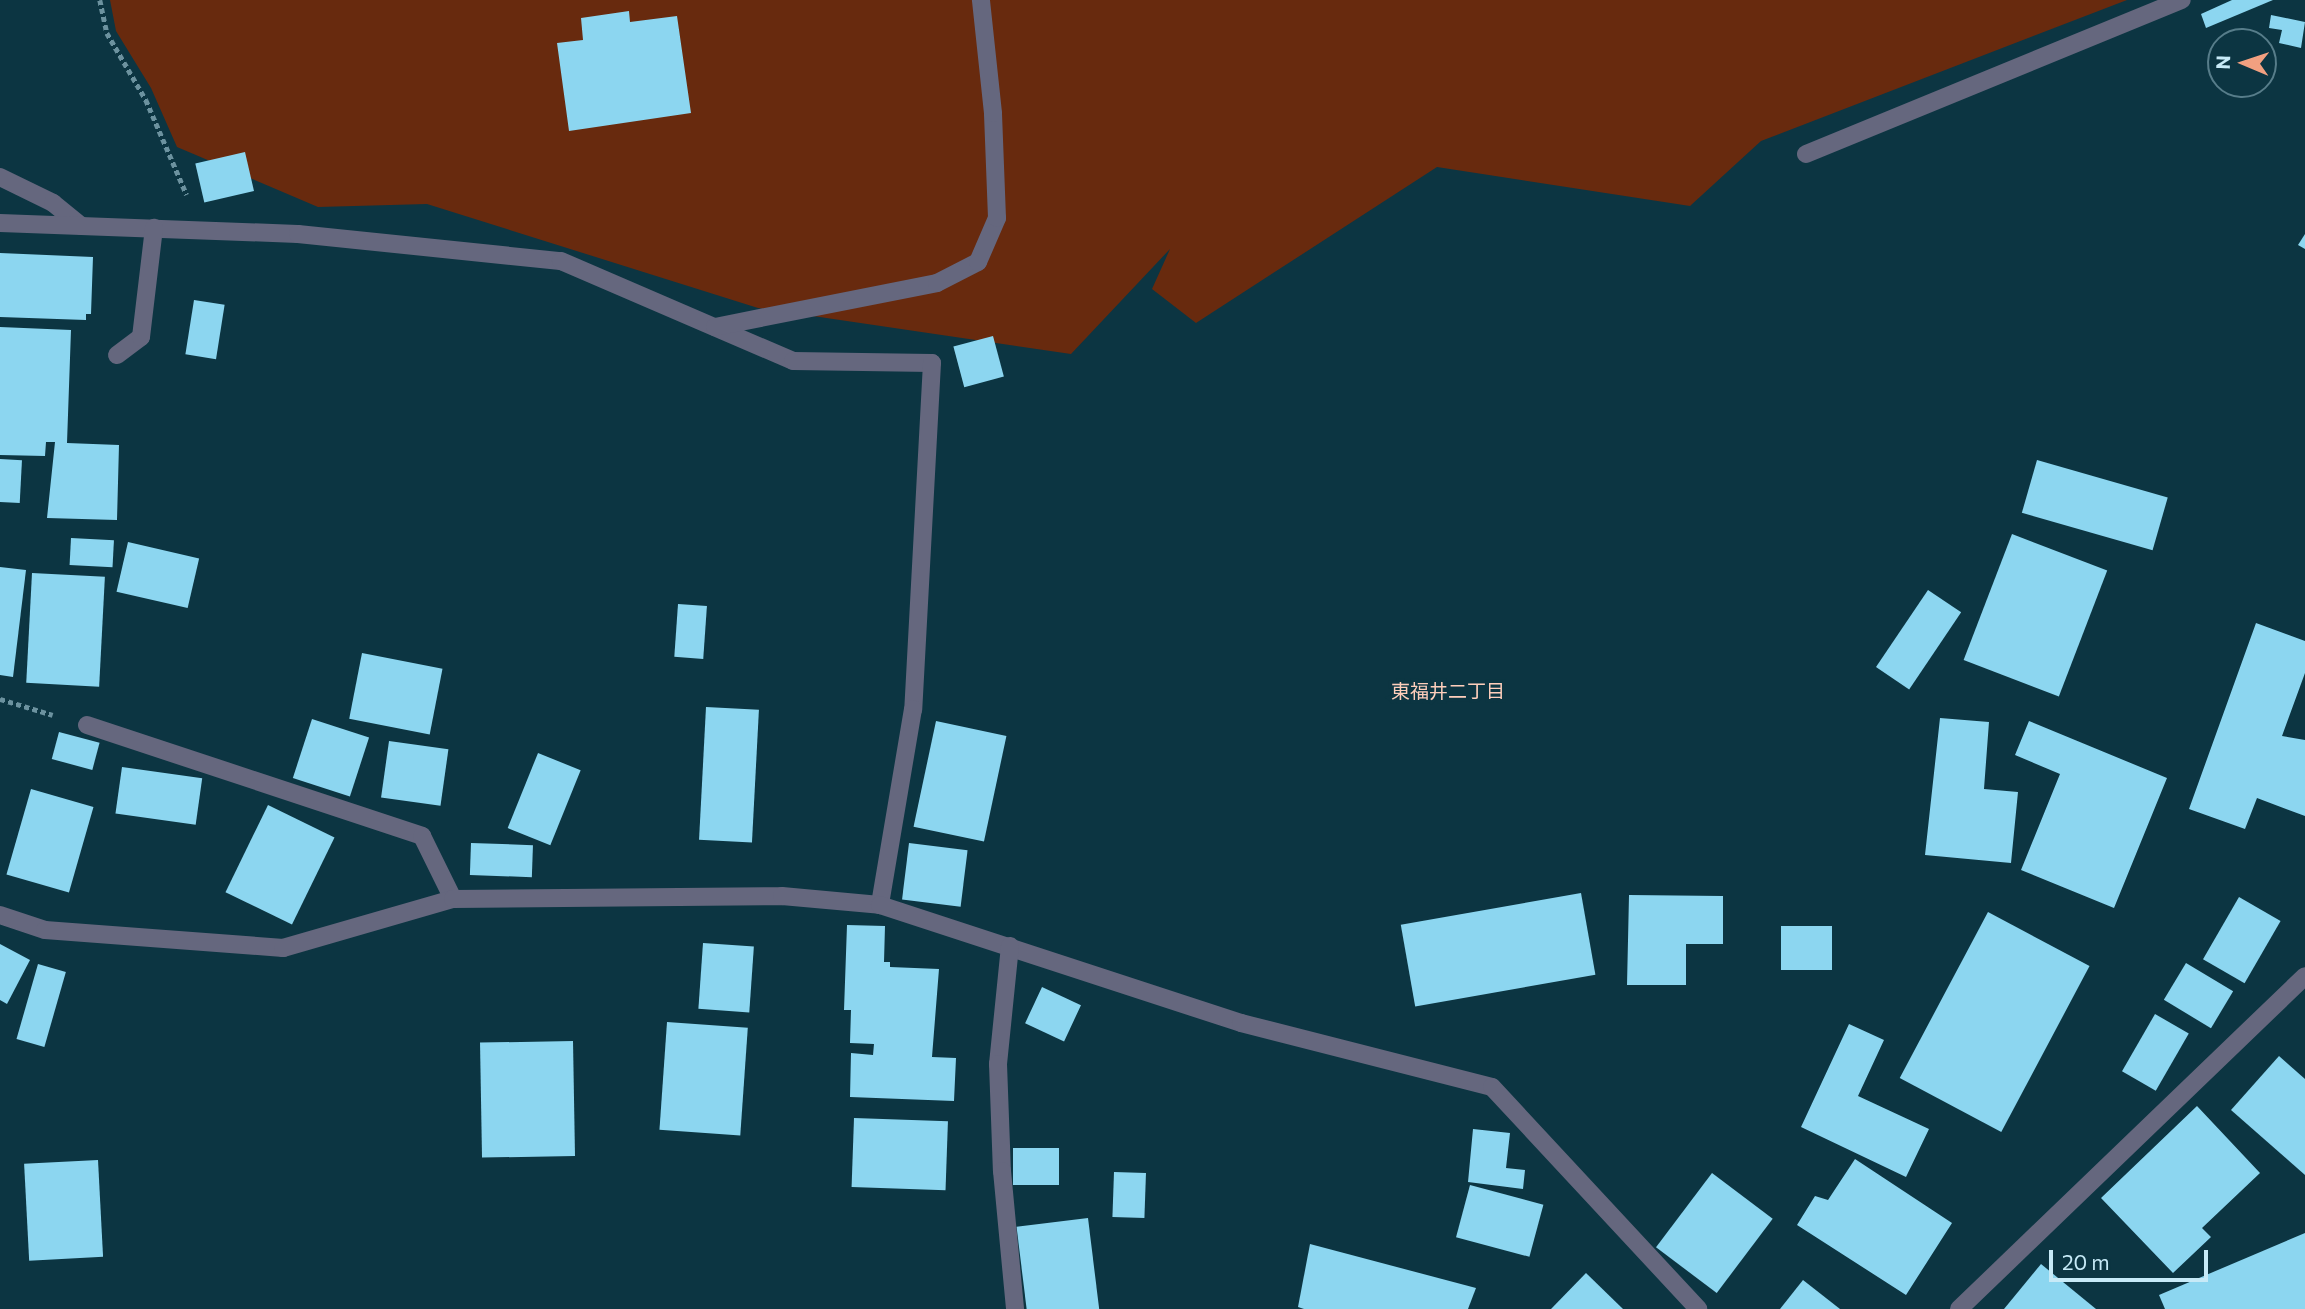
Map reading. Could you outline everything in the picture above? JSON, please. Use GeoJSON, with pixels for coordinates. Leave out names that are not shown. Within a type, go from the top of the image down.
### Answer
{"type":"FeatureCollection","features":[{"type":"Feature","properties":{"kind":"street"},"geometry":{"type":"LineString","coordinates":[[715,327],[937,282],[978,262],[997,218],[993,113],[981,0]]}},
{"type":"Feature","properties":{"kind":"street"},"geometry":{"type":"LineString","coordinates":[[1806,154],[2182,0]]}},
{"type":"Feature","properties":{"kind":"street"},"geometry":{"type":"LineString","coordinates":[[0,177],[53,203],[81,226]]}},
{"type":"Feature","properties":{"kind":"street"},"geometry":{"type":"LineString","coordinates":[[0,223],[298,234],[561,261],[793,361],[932,363],[913,709],[880,905]]}},
{"type":"Feature","properties":{"kind":"street"},"geometry":{"type":"LineString","coordinates":[[117,355],[141,337],[154,228]]}},
{"type":"Feature","properties":{"kind":"street"},"geometry":{"type":"LineString","coordinates":[[87,724],[422,836],[453,899]]}},
{"type":"Feature","properties":{"kind":"street"},"geometry":{"type":"LineString","coordinates":[[0,915],[45,930],[283,948],[453,899],[782,896],[880,905],[1241,1023],[1492,1087],[1698,1309]]}},
{"type":"Feature","properties":{"kind":"street"},"geometry":{"type":"LineString","coordinates":[[1010,946],[998,1063],[1002,1171],[1015,1309]]}},
{"type":"Feature","properties":{"kind":"street"},"geometry":{"type":"LineString","coordinates":[[1959,1309],[2305,976]]}},
{"type":"Feature","properties":{"kind":"path"},"geometry":{"type":"LineString","coordinates":[[100,0],[107,33],[157,124],[184,185],[196,230]]}},
{"type":"Feature","properties":{"kind":"path"},"geometry":{"type":"LineString","coordinates":[[0,699],[87,724]]}},
{"type":"Feature","properties":{"kind":"shaded area"},"geometry":{"type":"Polygon","coordinates":[[[110,0],[2127,0],[1761,141],[1690,206],[1437,167],[1196,323],[1152,289],[1170,249],[1071,354],[758,308],[427,204],[318,207],[177,147],[151,88],[116,31],[110,0]]]}},
{"type":"Feature","properties":{"kind":"building"},"geometry":{"type":"Polygon","coordinates":[[[2232,0],[2273,0],[2206,28],[2201,14],[2232,0]]]}},
{"type":"Feature","properties":{"kind":"building"},"geometry":{"type":"Polygon","coordinates":[[[629,11],[630,22],[677,16],[691,113],[569,131],[557,43],[583,40],[581,18],[629,11]]]}},
{"type":"Feature","properties":{"kind":"building"},"geometry":{"type":"Polygon","coordinates":[[[2271,15],[2305,22],[2301,48],[2279,43],[2282,30],[2269,28],[2271,15]]]}},
{"type":"Feature","properties":{"kind":"building"},"geometry":{"type":"Polygon","coordinates":[[[245,152],[254,191],[204,202],[195,163],[245,152]]]}},
{"type":"Feature","properties":{"kind":"building"},"geometry":{"type":"Polygon","coordinates":[[[2305,234],[2305,249],[2298,245],[2305,234]]]}},
{"type":"Feature","properties":{"kind":"building"},"geometry":{"type":"Polygon","coordinates":[[[0,253],[93,257],[91,314],[86,314],[86,320],[0,317],[0,253]]]}},
{"type":"Feature","properties":{"kind":"building"},"geometry":{"type":"Polygon","coordinates":[[[194,300],[225,305],[216,359],[185,354],[194,300]]]}},
{"type":"Feature","properties":{"kind":"building"},"geometry":{"type":"Polygon","coordinates":[[[0,327],[71,330],[67,443],[119,445],[117,520],[47,518],[55,442],[46,442],[45,456],[0,455],[0,327]]]}},
{"type":"Feature","properties":{"kind":"building"},"geometry":{"type":"Polygon","coordinates":[[[993,336],[1004,377],[964,387],[953,347],[993,336]]]}},
{"type":"Feature","properties":{"kind":"building"},"geometry":{"type":"Polygon","coordinates":[[[0,459],[22,460],[20,503],[0,502],[0,459]]]}},
{"type":"Feature","properties":{"kind":"building"},"geometry":{"type":"Polygon","coordinates":[[[2037,460],[2168,497],[2153,550],[2022,513],[2037,460]]]}},
{"type":"Feature","properties":{"kind":"building"},"geometry":{"type":"Polygon","coordinates":[[[2012,534],[2107,571],[2059,697],[1964,660],[2012,534]]]}},
{"type":"Feature","properties":{"kind":"building"},"geometry":{"type":"Polygon","coordinates":[[[71,538],[114,540],[113,567],[70,565],[71,538]]]}},
{"type":"Feature","properties":{"kind":"building"},"geometry":{"type":"Polygon","coordinates":[[[128,542],[199,558],[188,608],[117,592],[128,542]]]}},
{"type":"Feature","properties":{"kind":"building"},"geometry":{"type":"Polygon","coordinates":[[[0,567],[26,570],[13,677],[0,675],[0,567]]]}},
{"type":"Feature","properties":{"kind":"building"},"geometry":{"type":"Polygon","coordinates":[[[32,573],[105,577],[99,687],[26,683],[32,573]]]}},
{"type":"Feature","properties":{"kind":"building"},"geometry":{"type":"Polygon","coordinates":[[[1928,590],[1961,612],[1909,689],[1876,667],[1928,590]]]}},
{"type":"Feature","properties":{"kind":"building"},"geometry":{"type":"Polygon","coordinates":[[[678,604],[707,606],[703,659],[674,657],[678,604]]]}},
{"type":"Feature","properties":{"kind":"building"},"geometry":{"type":"Polygon","coordinates":[[[2256,623],[2305,641],[2305,673],[2282,736],[2305,740],[2305,816],[2257,798],[2245,829],[2189,809],[2256,623]]]}},
{"type":"Feature","properties":{"kind":"building"},"geometry":{"type":"Polygon","coordinates":[[[362,653],[442,669],[430,734],[349,719],[362,653]]]}},
{"type":"Feature","properties":{"kind":"building"},"geometry":{"type":"Polygon","coordinates":[[[706,707],[759,710],[752,843],[699,840],[706,707]]]}},
{"type":"Feature","properties":{"kind":"building"},"geometry":{"type":"Polygon","coordinates":[[[1940,718],[1989,722],[1984,789],[2018,792],[2011,863],[1925,855],[1940,718]]]}},
{"type":"Feature","properties":{"kind":"building"},"geometry":{"type":"Polygon","coordinates":[[[312,719],[369,738],[350,797],[293,778],[312,719]]]}},
{"type":"Feature","properties":{"kind":"building"},"geometry":{"type":"Polygon","coordinates":[[[936,721],[1006,736],[984,842],[914,827],[936,721]]]}},
{"type":"Feature","properties":{"kind":"building"},"geometry":{"type":"Polygon","coordinates":[[[2029,721],[2167,778],[2114,908],[2021,870],[2060,774],[2015,755],[2029,721]]]}},
{"type":"Feature","properties":{"kind":"building"},"geometry":{"type":"Polygon","coordinates":[[[59,732],[100,743],[92,770],[52,759],[59,732]]]}},
{"type":"Feature","properties":{"kind":"building"},"geometry":{"type":"Polygon","coordinates":[[[389,741],[448,749],[440,806],[381,797],[389,741]]]}},
{"type":"Feature","properties":{"kind":"building"},"geometry":{"type":"Polygon","coordinates":[[[538,753],[581,770],[550,845],[508,828],[538,753]]]}},
{"type":"Feature","properties":{"kind":"building"},"geometry":{"type":"Polygon","coordinates":[[[122,767],[202,778],[196,825],[115,814],[122,767]]]}},
{"type":"Feature","properties":{"kind":"building"},"geometry":{"type":"Polygon","coordinates":[[[31,789],[93,807],[69,892],[6,875],[31,789]]]}},
{"type":"Feature","properties":{"kind":"building"},"geometry":{"type":"Polygon","coordinates":[[[268,805],[335,837],[292,925],[225,892],[268,805]]]}},
{"type":"Feature","properties":{"kind":"building"},"geometry":{"type":"Polygon","coordinates":[[[471,843],[533,845],[532,877],[470,875],[471,843]]]}},
{"type":"Feature","properties":{"kind":"building"},"geometry":{"type":"Polygon","coordinates":[[[909,843],[968,850],[961,907],[902,900],[909,843]]]}},
{"type":"Feature","properties":{"kind":"building"},"geometry":{"type":"Polygon","coordinates":[[[1581,893],[1595,975],[1415,1007],[1401,925],[1581,893]]]}},
{"type":"Feature","properties":{"kind":"building"},"geometry":{"type":"Polygon","coordinates":[[[1629,895],[1723,896],[1723,944],[1686,944],[1686,985],[1627,985],[1629,895]]]}},
{"type":"Feature","properties":{"kind":"building"},"geometry":{"type":"Polygon","coordinates":[[[2239,897],[2281,921],[2245,983],[2203,959],[2239,897]]]}},
{"type":"Feature","properties":{"kind":"building"},"geometry":{"type":"Polygon","coordinates":[[[1988,912],[2090,966],[2001,1132],[1900,1078],[1988,912]]]}},
{"type":"Feature","properties":{"kind":"building"},"geometry":{"type":"Polygon","coordinates":[[[847,925],[885,926],[884,962],[890,962],[890,967],[939,969],[932,1057],[956,1058],[954,1101],[850,1097],[851,1053],[873,1055],[874,1044],[850,1043],[851,1010],[844,1010],[847,925]]]}},
{"type":"Feature","properties":{"kind":"building"},"geometry":{"type":"Polygon","coordinates":[[[1781,926],[1832,926],[1832,970],[1781,970],[1781,926]]]}},
{"type":"Feature","properties":{"kind":"building"},"geometry":{"type":"Polygon","coordinates":[[[703,943],[754,947],[749,1012],[698,1009],[703,943]]]}},
{"type":"Feature","properties":{"kind":"building"},"geometry":{"type":"Polygon","coordinates":[[[0,944],[30,960],[7,1004],[0,1000],[0,944]]]}},
{"type":"Feature","properties":{"kind":"building"},"geometry":{"type":"Polygon","coordinates":[[[2186,963],[2233,991],[2211,1028],[2164,1000],[2186,963]]]}},
{"type":"Feature","properties":{"kind":"building"},"geometry":{"type":"Polygon","coordinates":[[[38,964],[66,972],[44,1047],[17,1039],[38,964]]]}},
{"type":"Feature","properties":{"kind":"building"},"geometry":{"type":"Polygon","coordinates":[[[1042,987],[1081,1005],[1064,1041],[1025,1023],[1042,987]]]}},
{"type":"Feature","properties":{"kind":"building"},"geometry":{"type":"Polygon","coordinates":[[[2155,1014],[2189,1034],[2156,1091],[2122,1071],[2155,1014]]]}},
{"type":"Feature","properties":{"kind":"building"},"geometry":{"type":"Polygon","coordinates":[[[667,1022],[748,1028],[740,1135],[659,1130],[667,1022]]]}},
{"type":"Feature","properties":{"kind":"building"},"geometry":{"type":"Polygon","coordinates":[[[1849,1024],[1884,1040],[1858,1096],[1929,1129],[1906,1177],[1801,1127],[1849,1024]]]}},
{"type":"Feature","properties":{"kind":"building"},"geometry":{"type":"Polygon","coordinates":[[[573,1041],[575,1156],[482,1158],[480,1043],[573,1041]]]}},
{"type":"Feature","properties":{"kind":"building"},"geometry":{"type":"Polygon","coordinates":[[[2279,1056],[2305,1079],[2305,1175],[2231,1110],[2279,1056]]]}},
{"type":"Feature","properties":{"kind":"building"},"geometry":{"type":"Polygon","coordinates":[[[2197,1106],[2260,1173],[2202,1228],[2211,1237],[2173,1273],[2101,1198],[2197,1106]]]}},
{"type":"Feature","properties":{"kind":"building"},"geometry":{"type":"Polygon","coordinates":[[[854,1118],[948,1121],[946,1190],[852,1187],[854,1118]]]}},
{"type":"Feature","properties":{"kind":"building"},"geometry":{"type":"Polygon","coordinates":[[[1473,1129],[1510,1133],[1506,1168],[1525,1170],[1523,1189],[1468,1182],[1473,1129]]]}},
{"type":"Feature","properties":{"kind":"building"},"geometry":{"type":"Polygon","coordinates":[[[1013,1148],[1059,1148],[1059,1185],[1013,1185],[1013,1148]]]}},
{"type":"Feature","properties":{"kind":"building"},"geometry":{"type":"Polygon","coordinates":[[[1855,1159],[1952,1223],[1906,1295],[1797,1225],[1815,1196],[1828,1200],[1855,1159]]]}},
{"type":"Feature","properties":{"kind":"building"},"geometry":{"type":"Polygon","coordinates":[[[98,1160],[103,1257],[29,1261],[24,1164],[98,1160]]]}},
{"type":"Feature","properties":{"kind":"building"},"geometry":{"type":"Polygon","coordinates":[[[1114,1172],[1146,1173],[1144,1218],[1112,1217],[1114,1172]]]}},
{"type":"Feature","properties":{"kind":"building"},"geometry":{"type":"Polygon","coordinates":[[[1712,1173],[1773,1219],[1717,1293],[1656,1247],[1712,1173]]]}},
{"type":"Feature","properties":{"kind":"building"},"geometry":{"type":"Polygon","coordinates":[[[1470,1185],[1543,1205],[1529,1257],[1456,1237],[1470,1185]]]}},
{"type":"Feature","properties":{"kind":"building"},"geometry":{"type":"Polygon","coordinates":[[[1088,1218],[1099,1309],[1027,1309],[1017,1227],[1088,1218]]]}},
{"type":"Feature","properties":{"kind":"building"},"geometry":{"type":"Polygon","coordinates":[[[2305,1233],[2305,1309],[2165,1309],[2159,1295],[2305,1233]]]}},
{"type":"Feature","properties":{"kind":"building"},"geometry":{"type":"Polygon","coordinates":[[[1310,1244],[1476,1288],[1468,1309],[1304,1309],[1298,1307],[1310,1244]]]}},
{"type":"Feature","properties":{"kind":"building"},"geometry":{"type":"Polygon","coordinates":[[[2041,1264],[2096,1309],[2004,1309],[2041,1264]]]}},
{"type":"Feature","properties":{"kind":"building"},"geometry":{"type":"Polygon","coordinates":[[[1586,1273],[1623,1309],[1551,1309],[1586,1273]]]}},
{"type":"Feature","properties":{"kind":"building"},"geometry":{"type":"Polygon","coordinates":[[[1803,1280],[1840,1309],[1780,1309],[1803,1280]]]}},
{"type":"Feature","properties":{"kind":"district","name":"東福井二丁目"},"geometry":{"type":"Point","coordinates":[1448,691]}}]}
